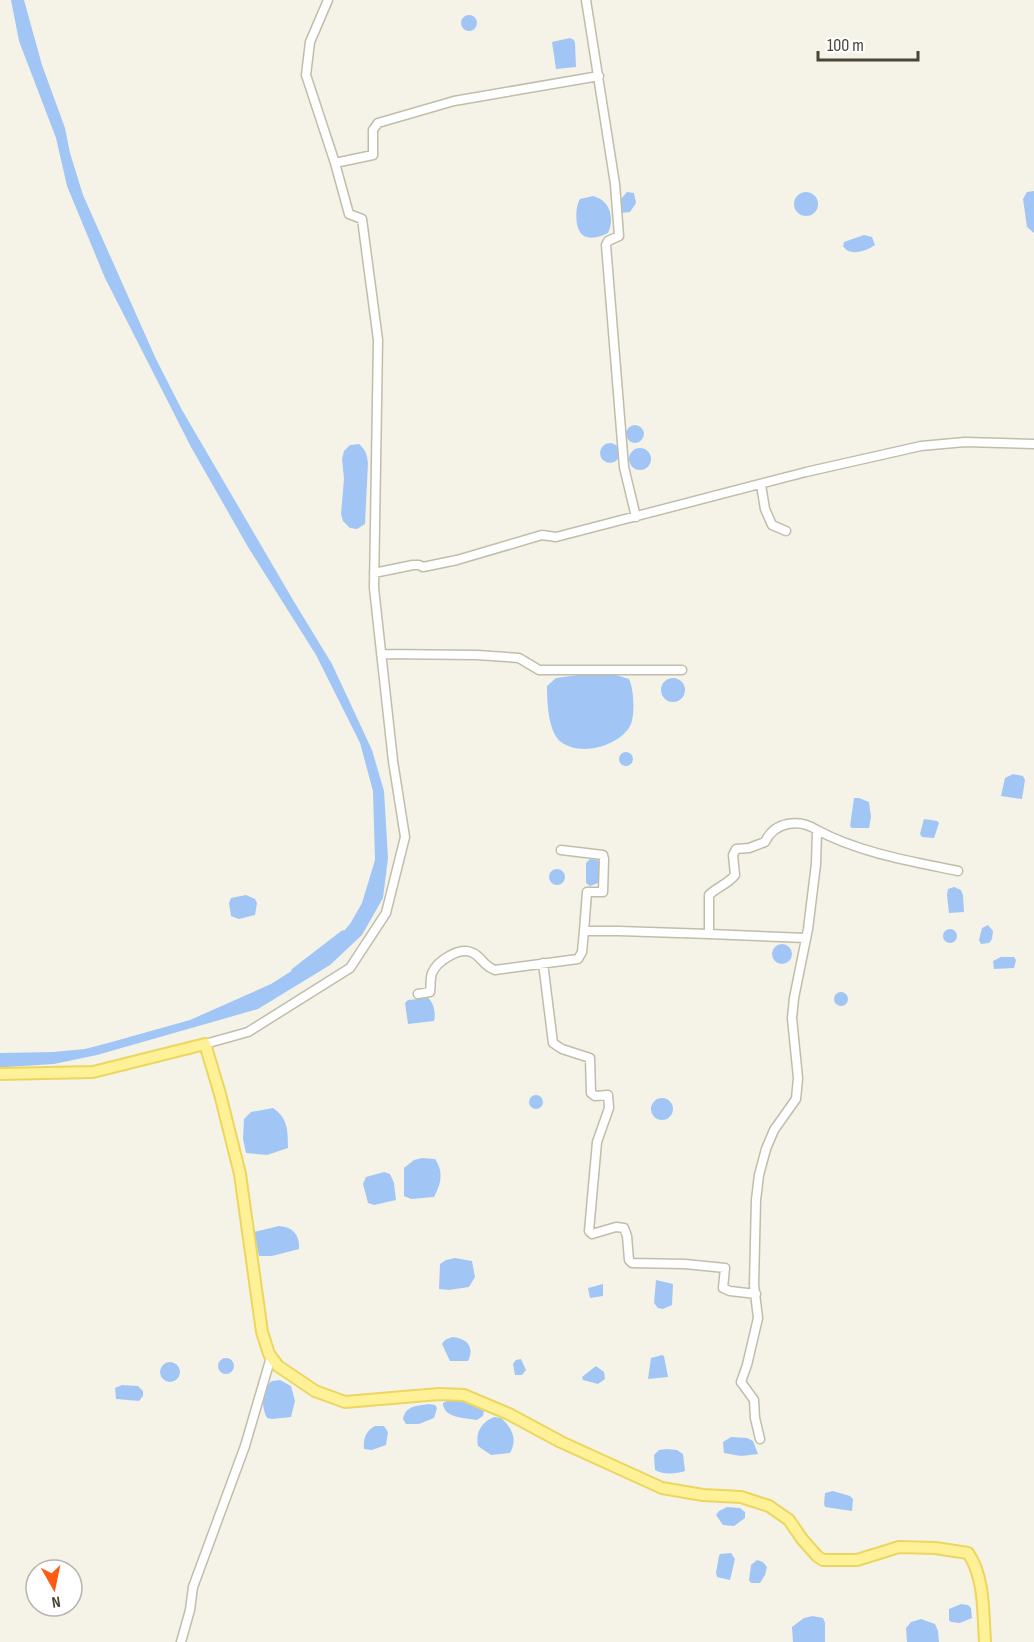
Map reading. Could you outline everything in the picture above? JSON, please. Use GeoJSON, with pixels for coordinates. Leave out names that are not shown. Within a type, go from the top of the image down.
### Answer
{"type":"FeatureCollection","features":[{"type":"Feature","properties":{"kind":"main road"},"geometry":{"type":"LineString","coordinates":[[0,1074],[93,1072],[205,1044],[240,1174],[262,1332],[271,1357],[278,1366],[315,1391],[345,1402],[439,1394],[464,1395],[509,1414],[561,1442],[662,1488],[741,1497],[769,1506],[789,1520],[802,1539],[817,1556],[824,1560],[857,1560],[899,1547],[935,1548],[968,1553],[976,1565],[980,1581],[985,1642]]}},
{"type":"Feature","properties":{"kind":"street"},"geometry":{"type":"LineString","coordinates":[[205,1044],[248,1032],[350,968],[386,913],[405,837],[393,761],[374,573],[378,340],[362,219],[349,214],[306,75],[310,42],[328,0]]}},
{"type":"Feature","properties":{"kind":"street"},"geometry":{"type":"LineString","coordinates":[[586,0],[615,184],[619,236],[608,241],[606,245],[624,467],[636,517]]}},
{"type":"Feature","properties":{"kind":"street"},"geometry":{"type":"LineString","coordinates":[[334,162],[373,155],[373,130],[378,123],[454,101],[599,76]]}},
{"type":"Feature","properties":{"kind":"street"},"geometry":{"type":"LineString","coordinates":[[374,573],[413,565],[423,567],[457,560],[542,535],[556,537],[806,472],[921,446],[965,442],[1034,444]]}},
{"type":"Feature","properties":{"kind":"street"},"geometry":{"type":"LineString","coordinates":[[761,485],[765,509],[772,525],[786,531]]}},
{"type":"Feature","properties":{"kind":"street"},"geometry":{"type":"LineString","coordinates":[[381,654],[519,658],[539,670],[682,670]]}},
{"type":"Feature","properties":{"kind":"street"},"geometry":{"type":"LineString","coordinates":[[709,934],[709,895],[717,887],[732,880],[735,875],[733,855],[736,849],[749,848],[765,842],[769,833],[777,826],[808,824],[830,836],[885,855],[920,865],[958,872]]}},
{"type":"Feature","properties":{"kind":"street"},"geometry":{"type":"LineString","coordinates":[[760,1439],[755,1419],[754,1400],[741,1382],[758,1318],[756,1200],[766,1149],[774,1130],[796,1099],[798,1078],[792,1018],[816,864],[817,830]]}},
{"type":"Feature","properties":{"kind":"street"},"geometry":{"type":"LineString","coordinates":[[418,994],[430,992],[431,973],[443,961],[462,951],[472,952],[487,967],[495,970],[578,959],[582,952],[586,892],[603,892],[604,859],[603,855],[561,850]]}},
{"type":"Feature","properties":{"kind":"street"},"geometry":{"type":"LineString","coordinates":[[584,932],[619,931],[806,938]]}},
{"type":"Feature","properties":{"kind":"street"},"geometry":{"type":"LineString","coordinates":[[543,963],[553,1043],[562,1049],[588,1056],[590,1058],[591,1093],[594,1096],[608,1095],[608,1113],[597,1142],[588,1231],[592,1234],[616,1227],[624,1228],[629,1260],[632,1263],[685,1264],[725,1268],[723,1288],[756,1294]]}},
{"type":"Feature","properties":{"kind":"street"},"geometry":{"type":"LineString","coordinates":[[181,1642],[190,1610],[193,1587],[245,1446],[271,1357]]}},
{"type":"Feature","properties":{"kind":"water"},"geometry":{"type":"Polygon","coordinates":[[[11,0],[24,0],[42,65],[65,128],[83,195],[156,359],[182,410],[332,664],[372,750],[384,791],[388,858],[383,898],[362,935],[330,965],[258,1009],[97,1055],[54,1064],[0,1067],[0,1053],[85,1049],[190,1020],[271,984],[331,946],[350,924],[362,903],[375,860],[373,791],[360,743],[316,655],[248,547],[191,447],[105,278],[67,186],[56,138],[19,41],[11,0]]]}},
{"type":"Feature","properties":{"kind":"water"},"geometry":{"type":"Polygon","coordinates":[[[469,15],[477,23],[469,31],[461,23],[469,15]]]}},
{"type":"Feature","properties":{"kind":"water"},"geometry":{"type":"Polygon","coordinates":[[[570,38],[575,43],[576,67],[556,69],[552,42],[570,38]]]}},
{"type":"Feature","properties":{"kind":"water"},"geometry":{"type":"Polygon","coordinates":[[[1034,191],[1034,233],[1027,227],[1023,199],[1027,192],[1034,191]]]}},
{"type":"Feature","properties":{"kind":"water"},"geometry":{"type":"Polygon","coordinates":[[[627,192],[634,193],[636,203],[630,212],[621,213],[620,200],[627,192]]]}},
{"type":"Feature","properties":{"kind":"water"},"geometry":{"type":"Polygon","coordinates":[[[806,192],[814,196],[818,204],[814,212],[806,216],[798,212],[794,204],[798,196],[806,192]]]}},
{"type":"Feature","properties":{"kind":"water"},"geometry":{"type":"Polygon","coordinates":[[[593,196],[604,201],[610,210],[611,221],[608,233],[590,238],[584,236],[578,229],[576,213],[580,199],[593,196]]]}},
{"type":"Feature","properties":{"kind":"water"},"geometry":{"type":"Polygon","coordinates":[[[864,235],[872,237],[875,245],[863,251],[854,252],[843,246],[844,242],[864,235]]]}},
{"type":"Feature","properties":{"kind":"water"},"geometry":{"type":"Polygon","coordinates":[[[631,425],[639,425],[644,430],[642,441],[631,443],[626,438],[626,430],[631,425]]]}},
{"type":"Feature","properties":{"kind":"water"},"geometry":{"type":"Polygon","coordinates":[[[610,443],[617,446],[620,453],[617,460],[610,463],[603,460],[600,453],[603,446],[610,443]]]}},
{"type":"Feature","properties":{"kind":"water"},"geometry":{"type":"Polygon","coordinates":[[[359,444],[366,453],[368,463],[365,524],[357,529],[350,528],[343,521],[341,514],[344,479],[342,459],[344,451],[350,445],[359,444]]]}},
{"type":"Feature","properties":{"kind":"water"},"geometry":{"type":"Polygon","coordinates":[[[640,448],[648,451],[651,459],[648,467],[640,470],[632,467],[629,459],[632,451],[640,448]]]}},
{"type":"Feature","properties":{"kind":"water"},"geometry":{"type":"Polygon","coordinates":[[[593,673],[613,674],[629,679],[632,689],[633,714],[631,724],[619,738],[600,747],[579,749],[561,742],[553,731],[549,716],[547,686],[556,678],[593,673]]]}},
{"type":"Feature","properties":{"kind":"water"},"geometry":{"type":"Polygon","coordinates":[[[673,678],[682,681],[685,690],[682,699],[673,702],[664,699],[661,690],[664,681],[673,678]]]}},
{"type":"Feature","properties":{"kind":"water"},"geometry":{"type":"Polygon","coordinates":[[[623,752],[629,752],[633,759],[629,766],[623,766],[619,762],[619,756],[623,752]]]}},
{"type":"Feature","properties":{"kind":"water"},"geometry":{"type":"Polygon","coordinates":[[[1013,774],[1023,776],[1025,780],[1022,799],[1001,796],[1005,778],[1013,774]]]}},
{"type":"Feature","properties":{"kind":"water"},"geometry":{"type":"Polygon","coordinates":[[[854,798],[869,802],[871,817],[869,828],[850,826],[854,798]]]}},
{"type":"Feature","properties":{"kind":"water"},"geometry":{"type":"Polygon","coordinates":[[[924,819],[939,823],[934,838],[922,837],[920,834],[924,819]]]}},
{"type":"Feature","properties":{"kind":"water"},"geometry":{"type":"Polygon","coordinates":[[[590,859],[598,860],[600,865],[598,883],[590,886],[586,883],[586,863],[590,859]]]}},
{"type":"Feature","properties":{"kind":"water"},"geometry":{"type":"Polygon","coordinates":[[[557,869],[563,871],[565,877],[563,883],[557,885],[551,883],[549,877],[551,871],[557,869]]]}},
{"type":"Feature","properties":{"kind":"water"},"geometry":{"type":"Polygon","coordinates":[[[954,887],[961,890],[963,895],[964,912],[949,913],[948,889],[954,887]]]}},
{"type":"Feature","properties":{"kind":"water"},"geometry":{"type":"Polygon","coordinates":[[[246,895],[255,899],[257,903],[255,915],[239,919],[231,916],[229,903],[231,898],[246,895]]]}},
{"type":"Feature","properties":{"kind":"water"},"geometry":{"type":"Polygon","coordinates":[[[988,925],[993,931],[992,939],[989,943],[981,944],[979,940],[982,928],[988,925]]]}},
{"type":"Feature","properties":{"kind":"water"},"geometry":{"type":"Polygon","coordinates":[[[950,929],[955,931],[957,936],[955,941],[950,943],[945,941],[943,936],[945,931],[950,929]]]}},
{"type":"Feature","properties":{"kind":"water"},"geometry":{"type":"Polygon","coordinates":[[[782,944],[789,947],[792,954],[789,961],[782,964],[775,961],[772,954],[775,947],[782,944]]]}},
{"type":"Feature","properties":{"kind":"water"},"geometry":{"type":"Polygon","coordinates":[[[1001,957],[1014,957],[1016,960],[1014,968],[994,969],[993,961],[1001,957]]]}},
{"type":"Feature","properties":{"kind":"water"},"geometry":{"type":"Polygon","coordinates":[[[838,992],[844,992],[848,999],[844,1006],[838,1006],[834,1002],[834,996],[838,992]]]}},
{"type":"Feature","properties":{"kind":"water"},"geometry":{"type":"Polygon","coordinates":[[[428,998],[434,1008],[434,1021],[408,1024],[405,1003],[408,1000],[428,998]]]}},
{"type":"Feature","properties":{"kind":"water"},"geometry":{"type":"Polygon","coordinates":[[[533,1095],[539,1095],[543,1102],[539,1109],[533,1109],[529,1105],[529,1099],[533,1095]]]}},
{"type":"Feature","properties":{"kind":"water"},"geometry":{"type":"Polygon","coordinates":[[[662,1098],[670,1101],[673,1109],[670,1117],[662,1120],[654,1117],[651,1109],[654,1101],[662,1098]]]}},
{"type":"Feature","properties":{"kind":"water"},"geometry":{"type":"Polygon","coordinates":[[[273,1108],[284,1121],[288,1148],[267,1155],[246,1153],[243,1139],[244,1119],[251,1112],[273,1108]]]}},
{"type":"Feature","properties":{"kind":"water"},"geometry":{"type":"Polygon","coordinates":[[[435,1159],[440,1169],[440,1183],[434,1197],[411,1199],[404,1196],[404,1168],[414,1160],[435,1159]]]}},
{"type":"Feature","properties":{"kind":"water"},"geometry":{"type":"Polygon","coordinates":[[[384,1172],[390,1174],[394,1183],[396,1200],[374,1205],[368,1203],[363,1184],[366,1177],[384,1172]]]}},
{"type":"Feature","properties":{"kind":"water"},"geometry":{"type":"Polygon","coordinates":[[[279,1226],[295,1233],[299,1249],[272,1256],[259,1256],[254,1232],[279,1226]]]}},
{"type":"Feature","properties":{"kind":"water"},"geometry":{"type":"Polygon","coordinates":[[[455,1258],[472,1261],[475,1277],[469,1287],[439,1289],[440,1264],[455,1258]]]}},
{"type":"Feature","properties":{"kind":"water"},"geometry":{"type":"Polygon","coordinates":[[[656,1280],[673,1284],[672,1305],[663,1309],[658,1308],[654,1303],[656,1280]]]}},
{"type":"Feature","properties":{"kind":"water"},"geometry":{"type":"Polygon","coordinates":[[[603,1284],[603,1296],[590,1298],[588,1288],[603,1284]]]}},
{"type":"Feature","properties":{"kind":"water"},"geometry":{"type":"Polygon","coordinates":[[[452,1337],[462,1339],[468,1344],[471,1351],[468,1361],[450,1361],[442,1344],[452,1337]]]}},
{"type":"Feature","properties":{"kind":"water"},"geometry":{"type":"Polygon","coordinates":[[[662,1355],[668,1377],[648,1379],[651,1358],[662,1355]]]}},
{"type":"Feature","properties":{"kind":"water"},"geometry":{"type":"Polygon","coordinates":[[[223,1358],[229,1358],[234,1366],[232,1372],[223,1374],[218,1369],[218,1363],[223,1358]]]}},
{"type":"Feature","properties":{"kind":"water"},"geometry":{"type":"Polygon","coordinates":[[[521,1359],[526,1370],[522,1375],[515,1375],[513,1364],[516,1360],[521,1359]]]}},
{"type":"Feature","properties":{"kind":"water"},"geometry":{"type":"Polygon","coordinates":[[[170,1362],[177,1365],[180,1372],[177,1379],[170,1382],[163,1379],[160,1372],[163,1365],[170,1362]]]}},
{"type":"Feature","properties":{"kind":"water"},"geometry":{"type":"Polygon","coordinates":[[[596,1366],[604,1372],[605,1379],[598,1384],[583,1380],[582,1377],[596,1366]]]}},
{"type":"Feature","properties":{"kind":"water"},"geometry":{"type":"Polygon","coordinates":[[[280,1380],[291,1386],[295,1401],[291,1417],[267,1418],[263,1404],[264,1393],[268,1384],[280,1380]]]}},
{"type":"Feature","properties":{"kind":"water"},"geometry":{"type":"Polygon","coordinates":[[[122,1385],[138,1386],[143,1391],[143,1396],[139,1401],[116,1399],[115,1388],[122,1385]]]}},
{"type":"Feature","properties":{"kind":"water"},"geometry":{"type":"Polygon","coordinates":[[[455,1397],[481,1406],[484,1411],[483,1416],[477,1420],[461,1418],[447,1412],[443,1403],[455,1397]]]}},
{"type":"Feature","properties":{"kind":"water"},"geometry":{"type":"Polygon","coordinates":[[[429,1404],[437,1408],[434,1418],[419,1424],[406,1424],[403,1419],[404,1414],[409,1409],[429,1404]]]}},
{"type":"Feature","properties":{"kind":"water"},"geometry":{"type":"Polygon","coordinates":[[[494,1417],[501,1418],[513,1434],[514,1443],[510,1453],[491,1455],[478,1446],[480,1428],[494,1417]]]}},
{"type":"Feature","properties":{"kind":"water"},"geometry":{"type":"Polygon","coordinates":[[[375,1426],[384,1426],[388,1432],[386,1445],[372,1450],[364,1449],[366,1435],[375,1426]]]}},
{"type":"Feature","properties":{"kind":"water"},"geometry":{"type":"Polygon","coordinates":[[[731,1437],[747,1438],[753,1441],[758,1454],[741,1456],[724,1453],[723,1442],[731,1437]]]}},
{"type":"Feature","properties":{"kind":"water"},"geometry":{"type":"Polygon","coordinates":[[[659,1450],[677,1450],[683,1454],[685,1471],[670,1474],[655,1470],[654,1455],[659,1450]]]}},
{"type":"Feature","properties":{"kind":"water"},"geometry":{"type":"Polygon","coordinates":[[[833,1491],[853,1499],[852,1511],[825,1507],[825,1493],[833,1491]]]}},
{"type":"Feature","properties":{"kind":"water"},"geometry":{"type":"Polygon","coordinates":[[[727,1507],[740,1508],[745,1512],[745,1518],[734,1526],[723,1525],[716,1515],[727,1507]]]}},
{"type":"Feature","properties":{"kind":"water"},"geometry":{"type":"Polygon","coordinates":[[[731,1553],[735,1559],[730,1580],[717,1577],[720,1554],[731,1553]]]}},
{"type":"Feature","properties":{"kind":"water"},"geometry":{"type":"Polygon","coordinates":[[[757,1560],[763,1562],[767,1567],[765,1575],[760,1583],[751,1583],[749,1580],[751,1565],[757,1560]]]}},
{"type":"Feature","properties":{"kind":"water"},"geometry":{"type":"Polygon","coordinates":[[[961,1604],[971,1608],[972,1618],[960,1623],[951,1622],[949,1609],[961,1604]]]}},
{"type":"Feature","properties":{"kind":"water"},"geometry":{"type":"Polygon","coordinates":[[[813,1616],[823,1618],[825,1642],[793,1642],[792,1627],[804,1618],[813,1616]]]}},
{"type":"Feature","properties":{"kind":"water"},"geometry":{"type":"Polygon","coordinates":[[[921,1619],[935,1624],[939,1642],[907,1642],[906,1628],[911,1622],[921,1619]]]}},
{"type":"Feature","properties":{"kind":"waterway"},"geometry":{"type":"LineString","coordinates":[[295,971],[343,934]]}}]}
